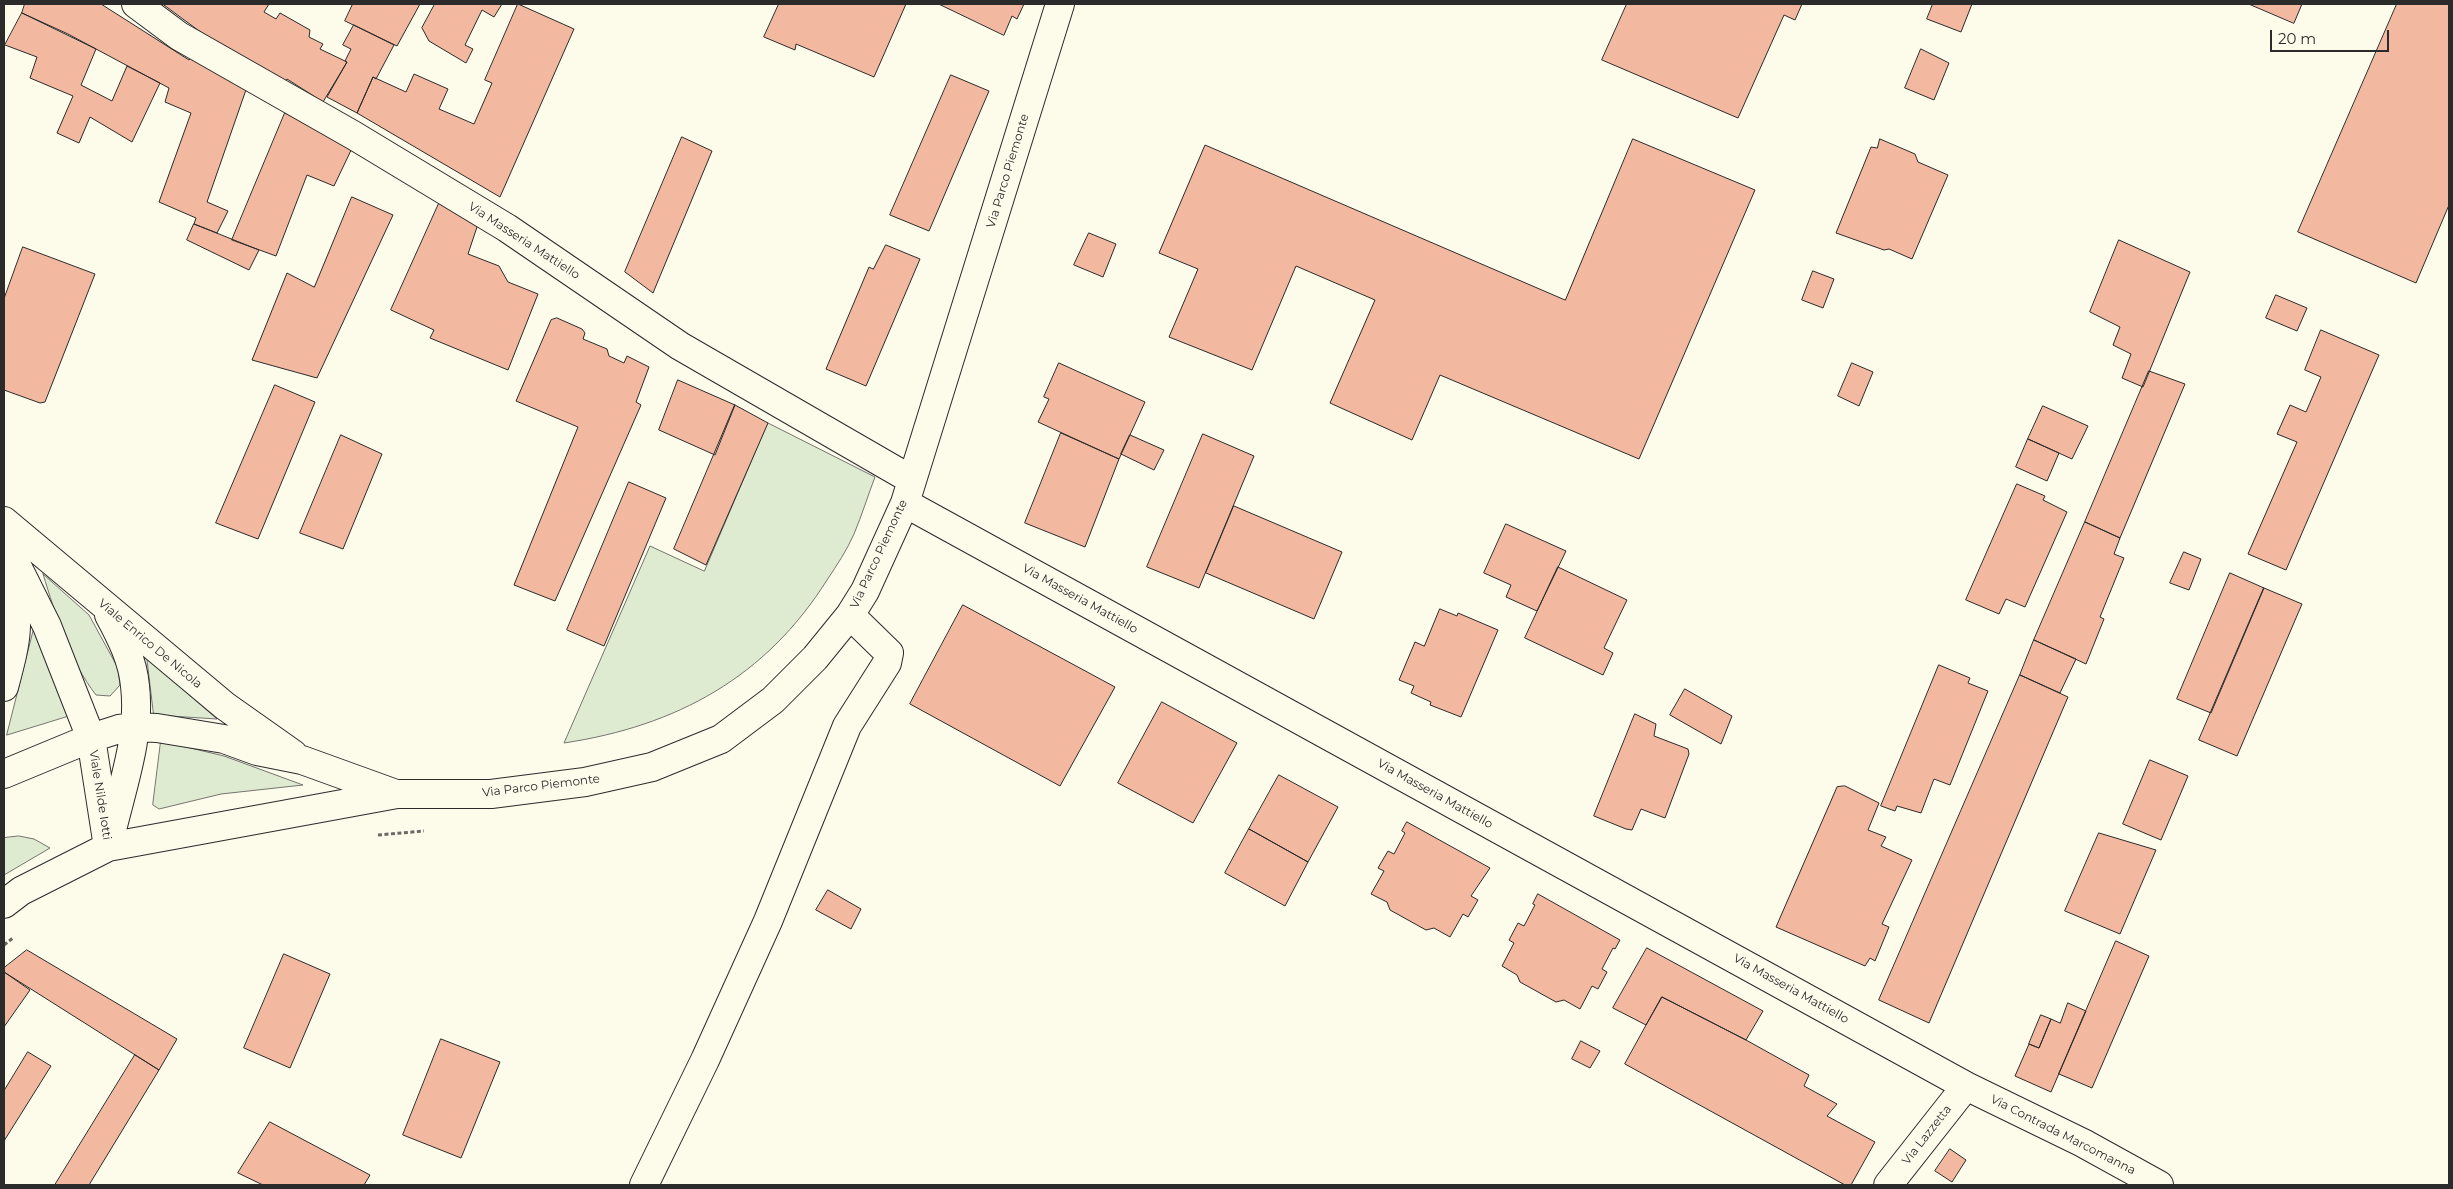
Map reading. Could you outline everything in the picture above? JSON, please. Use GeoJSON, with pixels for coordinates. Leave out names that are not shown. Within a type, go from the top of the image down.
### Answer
{"type":"FeatureCollection","features":[{"type":"Feature","properties":{"kind":"street","name":"Via Masseria Mattiello"},"geometry":{"type":"LineString","coordinates":[[136,4],[179,36],[353,135],[507,228],[680,346],[908,491],[1966,1086]]}},
{"type":"Feature","properties":{"kind":"street","name":"Via Parco Piemonte"},"geometry":{"type":"LineString","coordinates":[[397,794],[491,794],[585,782],[652,767],[721,739],[773,700],[814,658],[850,615],[865,591],[908,491],[1060,4]]}},
{"type":"Feature","properties":{"kind":"street","name":"Viale Enrico De Nicola"},"geometry":{"type":"LineString","coordinates":[[4,521],[225,706],[302,760]]}},
{"type":"Feature","properties":{"kind":"street","name":"Viale Nilde Iotti"},"geometry":{"type":"LineString","coordinates":[[4,540],[47,626],[91,738],[108,848]]}},
{"type":"Feature","properties":{"kind":"street"},"geometry":{"type":"LineString","coordinates":[[4,561],[15,599],[17,638],[4,687]]}},
{"type":"Feature","properties":{"kind":"street","name":"Viale Nilde Iotti"},"geometry":{"type":"LineString","coordinates":[[104,605],[126,646],[136,686],[135,727],[108,848]]}},
{"type":"Feature","properties":{"kind":"street"},"geometry":{"type":"LineString","coordinates":[[644,1185],[768,921],[847,726],[887,664],[889,652],[850,615]]}},
{"type":"Feature","properties":{"kind":"street","name":"Viale Enrico De Nicola"},"geometry":{"type":"LineString","coordinates":[[91,738],[120,729],[135,727],[157,728],[224,739],[257,750],[302,760],[397,794]]}},
{"type":"Feature","properties":{"kind":"street"},"geometry":{"type":"LineString","coordinates":[[4,774],[91,738]]}},
{"type":"Feature","properties":{"kind":"street"},"geometry":{"type":"LineString","coordinates":[[4,904],[21,891],[108,848],[397,794]]}},
{"type":"Feature","properties":{"kind":"street","name":"Via Lazzetta"},"geometry":{"type":"LineString","coordinates":[[1888,1185],[1966,1086]]}},
{"type":"Feature","properties":{"kind":"street","name":"Via Contrada Marcomanna"},"geometry":{"type":"LineString","coordinates":[[1966,1086],[2083,1144],[2159,1185]]}},
{"type":"Feature","properties":{"kind":"path"},"geometry":{"type":"LineString","coordinates":[[376,836],[425,831]]}},
{"type":"Feature","properties":{"kind":"path"},"geometry":{"type":"LineString","coordinates":[[4,945],[16,936]]}},
{"type":"Feature","properties":{"kind":"green space"},"geometry":{"type":"Polygon","coordinates":[[[768,423],[875,477],[854,534],[838,563],[803,614],[776,644],[747,670],[681,710],[644,724],[605,735],[564,743],[650,546],[704,571],[768,423]]]}},
{"type":"Feature","properties":{"kind":"green space"},"geometry":{"type":"Polygon","coordinates":[[[43,574],[89,615],[118,668],[120,685],[110,696],[96,695],[78,667],[58,622],[43,574]]]}},
{"type":"Feature","properties":{"kind":"green space"},"geometry":{"type":"Polygon","coordinates":[[[35,624],[72,715],[7,735],[35,624]]]}},
{"type":"Feature","properties":{"kind":"green space"},"geometry":{"type":"Polygon","coordinates":[[[147,658],[217,719],[154,715],[147,658]]]}},
{"type":"Feature","properties":{"kind":"green space"},"geometry":{"type":"Polygon","coordinates":[[[161,741],[224,756],[303,785],[221,794],[159,809],[153,805],[161,741]]]}},
{"type":"Feature","properties":{"kind":"green space"},"geometry":{"type":"Polygon","coordinates":[[[19,836],[34,839],[50,848],[4,875],[4,838],[19,836]]]}},
{"type":"Feature","properties":{"kind":"building"},"geometry":{"type":"Polygon","coordinates":[[[25,4],[101,4],[189,60],[191,57],[248,84],[207,202],[228,211],[217,233],[194,224],[196,218],[159,202],[191,113],[165,102],[169,88],[68,34],[22,13],[25,4]]]}},
{"type":"Feature","properties":{"kind":"building"},"geometry":{"type":"Polygon","coordinates":[[[163,4],[269,4],[264,12],[276,19],[280,13],[310,30],[309,37],[323,44],[320,49],[347,62],[323,102],[287,79],[285,82],[202,33],[163,4]]]}},
{"type":"Feature","properties":{"kind":"building"},"geometry":{"type":"Polygon","coordinates":[[[353,4],[420,4],[397,46],[345,21],[353,4]]]}},
{"type":"Feature","properties":{"kind":"building"},"geometry":{"type":"Polygon","coordinates":[[[435,4],[502,4],[494,17],[482,10],[465,45],[473,49],[466,63],[429,41],[422,28],[435,4]]]}},
{"type":"Feature","properties":{"kind":"building"},"geometry":{"type":"Polygon","coordinates":[[[518,4],[574,29],[500,197],[357,113],[373,77],[406,92],[414,74],[448,89],[439,109],[474,124],[492,83],[485,80],[518,4]]]}},
{"type":"Feature","properties":{"kind":"building"},"geometry":{"type":"Polygon","coordinates":[[[779,4],[906,4],[874,77],[796,44],[795,50],[764,37],[779,4]]]}},
{"type":"Feature","properties":{"kind":"building"},"geometry":{"type":"Polygon","coordinates":[[[939,4],[1024,4],[1017,19],[1012,16],[1004,35],[939,4]]]}},
{"type":"Feature","properties":{"kind":"building"},"geometry":{"type":"Polygon","coordinates":[[[1627,4],[1802,4],[1795,20],[1784,15],[1738,118],[1602,60],[1627,4]]]}},
{"type":"Feature","properties":{"kind":"building"},"geometry":{"type":"Polygon","coordinates":[[[1933,4],[1972,4],[1961,32],[1927,19],[1933,4]]]}},
{"type":"Feature","properties":{"kind":"building"},"geometry":{"type":"Polygon","coordinates":[[[2249,4],[2302,4],[2294,23],[2249,4]]]}},
{"type":"Feature","properties":{"kind":"building"},"geometry":{"type":"Polygon","coordinates":[[[2397,4],[2449,4],[2449,205],[2416,283],[2298,232],[2397,4]]]}},
{"type":"Feature","properties":{"kind":"building"},"geometry":{"type":"Polygon","coordinates":[[[22,13],[96,49],[81,85],[112,101],[127,66],[160,83],[132,142],[90,117],[79,143],[57,133],[73,96],[30,78],[37,57],[5,45],[22,13]]]}},
{"type":"Feature","properties":{"kind":"building"},"geometry":{"type":"Polygon","coordinates":[[[354,25],[394,45],[376,79],[373,77],[357,113],[327,97],[347,62],[345,61],[351,49],[343,45],[354,25]]]}},
{"type":"Feature","properties":{"kind":"building"},"geometry":{"type":"Polygon","coordinates":[[[1921,49],[1949,63],[1934,100],[1905,88],[1921,49]]]}},
{"type":"Feature","properties":{"kind":"building"},"geometry":{"type":"Polygon","coordinates":[[[951,75],[989,91],[929,231],[890,215],[951,75]]]}},
{"type":"Feature","properties":{"kind":"building"},"geometry":{"type":"Polygon","coordinates":[[[285,113],[354,144],[334,186],[307,175],[276,256],[232,240],[285,113]]]}},
{"type":"Feature","properties":{"kind":"building"},"geometry":{"type":"Polygon","coordinates":[[[682,137],[712,151],[653,293],[625,272],[682,137]]]}},
{"type":"Feature","properties":{"kind":"building"},"geometry":{"type":"Polygon","coordinates":[[[1633,139],[1755,190],[1639,459],[1440,375],[1412,440],[1330,403],[1375,300],[1296,266],[1252,370],[1169,337],[1198,269],[1159,253],[1205,145],[1565,300],[1633,139]]]}},
{"type":"Feature","properties":{"kind":"building"},"geometry":{"type":"Polygon","coordinates":[[[1880,139],[1915,154],[1918,162],[1948,175],[1912,259],[1889,249],[1884,250],[1836,233],[1871,147],[1877,148],[1880,139]]]}},
{"type":"Feature","properties":{"kind":"building"},"geometry":{"type":"Polygon","coordinates":[[[352,197],[393,215],[317,378],[252,360],[287,273],[314,287],[352,197]]]}},
{"type":"Feature","properties":{"kind":"building"},"geometry":{"type":"Polygon","coordinates":[[[441,199],[480,218],[468,254],[499,266],[508,282],[538,294],[508,370],[430,338],[434,330],[391,310],[441,199]]]}},
{"type":"Feature","properties":{"kind":"building"},"geometry":{"type":"Polygon","coordinates":[[[194,224],[259,250],[249,270],[187,240],[194,224]]]}},
{"type":"Feature","properties":{"kind":"building"},"geometry":{"type":"Polygon","coordinates":[[[1089,233],[1116,244],[1103,277],[1074,265],[1089,233]]]}},
{"type":"Feature","properties":{"kind":"building"},"geometry":{"type":"Polygon","coordinates":[[[2119,240],[2190,272],[2143,387],[2122,378],[2131,354],[2113,345],[2120,327],[2090,312],[2119,240]]]}},
{"type":"Feature","properties":{"kind":"building"},"geometry":{"type":"Polygon","coordinates":[[[886,245],[920,259],[866,386],[826,369],[869,267],[873,269],[886,245]]]}},
{"type":"Feature","properties":{"kind":"building"},"geometry":{"type":"Polygon","coordinates":[[[23,247],[95,274],[45,402],[40,403],[4,390],[4,299],[23,247]]]}},
{"type":"Feature","properties":{"kind":"building"},"geometry":{"type":"Polygon","coordinates":[[[1813,271],[1834,279],[1823,308],[1802,300],[1813,271]]]}},
{"type":"Feature","properties":{"kind":"building"},"geometry":{"type":"Polygon","coordinates":[[[2276,295],[2307,308],[2297,331],[2266,318],[2276,295]]]}},
{"type":"Feature","properties":{"kind":"building"},"geometry":{"type":"Polygon","coordinates":[[[557,318],[582,329],[585,333],[583,339],[607,349],[609,356],[624,363],[627,356],[649,367],[636,402],[641,405],[555,601],[514,585],[578,427],[516,401],[551,320],[557,318]]]}},
{"type":"Feature","properties":{"kind":"building"},"geometry":{"type":"Polygon","coordinates":[[[2321,330],[2379,355],[2286,570],[2248,554],[2297,442],[2277,434],[2290,405],[2306,412],[2321,377],[2305,370],[2321,330]]]}},
{"type":"Feature","properties":{"kind":"building"},"geometry":{"type":"Polygon","coordinates":[[[1059,363],[1145,402],[1119,459],[1038,422],[1049,399],[1044,397],[1059,363]]]}},
{"type":"Feature","properties":{"kind":"building"},"geometry":{"type":"Polygon","coordinates":[[[1852,363],[1873,372],[1859,406],[1838,396],[1852,363]]]}},
{"type":"Feature","properties":{"kind":"building"},"geometry":{"type":"Polygon","coordinates":[[[2149,371],[2185,384],[2120,538],[2085,522],[2149,371]]]}},
{"type":"Feature","properties":{"kind":"building"},"geometry":{"type":"Polygon","coordinates":[[[678,380],[735,405],[715,455],[659,430],[678,380]]]}},
{"type":"Feature","properties":{"kind":"building"},"geometry":{"type":"Polygon","coordinates":[[[275,385],[315,402],[258,539],[216,523],[275,385]]]}},
{"type":"Feature","properties":{"kind":"building"},"geometry":{"type":"Polygon","coordinates":[[[735,405],[768,423],[706,565],[674,549],[735,405]]]}},
{"type":"Feature","properties":{"kind":"building"},"geometry":{"type":"Polygon","coordinates":[[[2043,406],[2088,426],[2072,459],[2028,439],[2043,406]]]}},
{"type":"Feature","properties":{"kind":"building"},"geometry":{"type":"Polygon","coordinates":[[[1061,433],[1119,459],[1085,547],[1025,523],[1061,433]]]}},
{"type":"Feature","properties":{"kind":"building"},"geometry":{"type":"Polygon","coordinates":[[[1203,434],[1254,456],[1199,588],[1147,567],[1203,434]]]}},
{"type":"Feature","properties":{"kind":"building"},"geometry":{"type":"Polygon","coordinates":[[[341,435],[382,454],[343,549],[300,533],[341,435]]]}},
{"type":"Feature","properties":{"kind":"building"},"geometry":{"type":"Polygon","coordinates":[[[1130,435],[1164,450],[1154,470],[1121,454],[1130,435]]]}},
{"type":"Feature","properties":{"kind":"building"},"geometry":{"type":"Polygon","coordinates":[[[2028,439],[2059,453],[2047,481],[2016,467],[2028,439]]]}},
{"type":"Feature","properties":{"kind":"building"},"geometry":{"type":"Polygon","coordinates":[[[629,482],[666,498],[604,646],[567,630],[629,482]]]}},
{"type":"Feature","properties":{"kind":"building"},"geometry":{"type":"Polygon","coordinates":[[[2017,484],[2045,496],[2043,500],[2067,512],[2025,607],[2006,599],[1999,614],[1966,600],[2017,484]]]}},
{"type":"Feature","properties":{"kind":"building"},"geometry":{"type":"Polygon","coordinates":[[[1234,506],[1342,552],[1314,619],[1206,573],[1234,506]]]}},
{"type":"Feature","properties":{"kind":"building"},"geometry":{"type":"Polygon","coordinates":[[[2085,522],[2120,538],[2114,554],[2124,558],[2100,617],[2104,619],[2086,664],[2034,640],[2085,522]]]}},
{"type":"Feature","properties":{"kind":"building"},"geometry":{"type":"Polygon","coordinates":[[[1506,524],[1566,551],[1537,611],[1506,597],[1511,585],[1484,573],[1506,524]]]}},
{"type":"Feature","properties":{"kind":"building"},"geometry":{"type":"Polygon","coordinates":[[[2184,552],[2201,559],[2189,590],[2170,583],[2184,552]]]}},
{"type":"Feature","properties":{"kind":"building"},"geometry":{"type":"Polygon","coordinates":[[[1558,567],[1627,600],[1604,648],[1613,653],[1603,675],[1525,638],[1558,567]]]}},
{"type":"Feature","properties":{"kind":"building"},"geometry":{"type":"Polygon","coordinates":[[[2230,573],[2264,588],[2211,713],[2177,699],[2230,573]]]}},
{"type":"Feature","properties":{"kind":"building"},"geometry":{"type":"Polygon","coordinates":[[[2264,588],[2302,604],[2237,756],[2199,740],[2264,588]]]}},
{"type":"Feature","properties":{"kind":"building"},"geometry":{"type":"Polygon","coordinates":[[[963,605],[1115,687],[1060,786],[910,704],[963,605]]]}},
{"type":"Feature","properties":{"kind":"building"},"geometry":{"type":"Polygon","coordinates":[[[1440,609],[1457,616],[1458,613],[1498,630],[1461,717],[1430,705],[1431,702],[1411,693],[1414,686],[1399,680],[1415,642],[1424,646],[1440,609]]]}},
{"type":"Feature","properties":{"kind":"building"},"geometry":{"type":"Polygon","coordinates":[[[2034,640],[2076,659],[2060,693],[2020,675],[2034,640]]]}},
{"type":"Feature","properties":{"kind":"building"},"geometry":{"type":"Polygon","coordinates":[[[1939,665],[1970,678],[1968,683],[1988,691],[1950,785],[1934,779],[1921,813],[1897,806],[1895,811],[1881,806],[1939,665]]]}},
{"type":"Feature","properties":{"kind":"building"},"geometry":{"type":"Polygon","coordinates":[[[2020,675],[2068,697],[1929,1023],[1879,1000],[2020,675]]]}},
{"type":"Feature","properties":{"kind":"building"},"geometry":{"type":"Polygon","coordinates":[[[1685,689],[1732,716],[1721,744],[1670,715],[1685,689]]]}},
{"type":"Feature","properties":{"kind":"building"},"geometry":{"type":"Polygon","coordinates":[[[1162,702],[1237,743],[1193,823],[1118,783],[1162,702]]]}},
{"type":"Feature","properties":{"kind":"building"},"geometry":{"type":"Polygon","coordinates":[[[1635,714],[1656,724],[1654,736],[1688,749],[1689,754],[1665,818],[1641,809],[1632,830],[1594,816],[1635,714]]]}},
{"type":"Feature","properties":{"kind":"building"},"geometry":{"type":"Polygon","coordinates":[[[2150,760],[2188,776],[2161,840],[2123,824],[2150,760]]]}},
{"type":"Feature","properties":{"kind":"building"},"geometry":{"type":"Polygon","coordinates":[[[1279,775],[1338,807],[1308,862],[1249,829],[1279,775]]]}},
{"type":"Feature","properties":{"kind":"building"},"geometry":{"type":"Polygon","coordinates":[[[1845,786],[1879,803],[1868,830],[1886,837],[1881,846],[1912,860],[1882,924],[1889,927],[1875,961],[1870,958],[1865,966],[1776,927],[1837,787],[1845,786]]]}},
{"type":"Feature","properties":{"kind":"building"},"geometry":{"type":"Polygon","coordinates":[[[1407,822],[1490,868],[1471,896],[1478,900],[1468,917],[1463,914],[1450,937],[1434,928],[1426,930],[1390,910],[1387,902],[1371,894],[1384,871],[1378,868],[1388,851],[1394,854],[1405,833],[1402,831],[1407,822]]]}},
{"type":"Feature","properties":{"kind":"building"},"geometry":{"type":"Polygon","coordinates":[[[1249,829],[1308,862],[1285,906],[1225,873],[1249,829]]]}},
{"type":"Feature","properties":{"kind":"building"},"geometry":{"type":"Polygon","coordinates":[[[2099,833],[2156,850],[2120,934],[2065,911],[2099,833]]]}},
{"type":"Feature","properties":{"kind":"building"},"geometry":{"type":"Polygon","coordinates":[[[828,890],[861,909],[851,929],[816,910],[828,890]]]}},
{"type":"Feature","properties":{"kind":"building"},"geometry":{"type":"Polygon","coordinates":[[[1538,894],[1620,940],[1615,949],[1613,948],[1602,969],[1607,972],[1598,989],[1592,986],[1580,1009],[1564,1000],[1556,1002],[1520,982],[1517,975],[1502,966],[1514,943],[1509,940],[1518,923],[1524,926],[1535,905],[1533,904],[1538,894]]]}},
{"type":"Feature","properties":{"kind":"building"},"geometry":{"type":"Polygon","coordinates":[[[2116,941],[2149,956],[2092,1088],[2059,1074],[2116,941]]]}},
{"type":"Feature","properties":{"kind":"building"},"geometry":{"type":"Polygon","coordinates":[[[1647,948],[1763,1011],[1746,1040],[1662,997],[1646,1025],[1613,1008],[1647,948]]]}},
{"type":"Feature","properties":{"kind":"building"},"geometry":{"type":"Polygon","coordinates":[[[27,950],[177,1039],[159,1070],[4,972],[4,968],[27,950]]]}},
{"type":"Feature","properties":{"kind":"building"},"geometry":{"type":"Polygon","coordinates":[[[284,954],[330,974],[290,1068],[244,1048],[284,954]]]}},
{"type":"Feature","properties":{"kind":"building"},"geometry":{"type":"Polygon","coordinates":[[[4,972],[30,990],[4,1027],[4,972]]]}},
{"type":"Feature","properties":{"kind":"building"},"geometry":{"type":"Polygon","coordinates":[[[1662,997],[1809,1075],[1804,1086],[1837,1104],[1827,1116],[1875,1142],[1851,1185],[1845,1185],[1625,1064],[1662,997]]]}},
{"type":"Feature","properties":{"kind":"building"},"geometry":{"type":"Polygon","coordinates":[[[2068,1003],[2086,1011],[2051,1092],[2015,1076],[2029,1044],[2039,1048],[2051,1019],[2060,1023],[2068,1003]]]}},
{"type":"Feature","properties":{"kind":"building"},"geometry":{"type":"Polygon","coordinates":[[[2041,1015],[2051,1019],[2039,1048],[2029,1044],[2041,1015]]]}},
{"type":"Feature","properties":{"kind":"building"},"geometry":{"type":"Polygon","coordinates":[[[441,1039],[500,1062],[461,1158],[403,1135],[441,1039]]]}},
{"type":"Feature","properties":{"kind":"building"},"geometry":{"type":"Polygon","coordinates":[[[1581,1041],[1600,1051],[1590,1068],[1572,1059],[1581,1041]]]}},
{"type":"Feature","properties":{"kind":"building"},"geometry":{"type":"Polygon","coordinates":[[[28,1052],[51,1066],[4,1141],[4,1091],[28,1052]]]}},
{"type":"Feature","properties":{"kind":"building"},"geometry":{"type":"Polygon","coordinates":[[[135,1055],[159,1070],[89,1185],[55,1185],[135,1055]]]}},
{"type":"Feature","properties":{"kind":"building"},"geometry":{"type":"Polygon","coordinates":[[[270,1122],[370,1175],[364,1185],[263,1185],[238,1173],[270,1122]]]}},
{"type":"Feature","properties":{"kind":"building"},"geometry":{"type":"Polygon","coordinates":[[[1950,1149],[1966,1160],[1952,1182],[1935,1171],[1950,1149]]]}}]}
